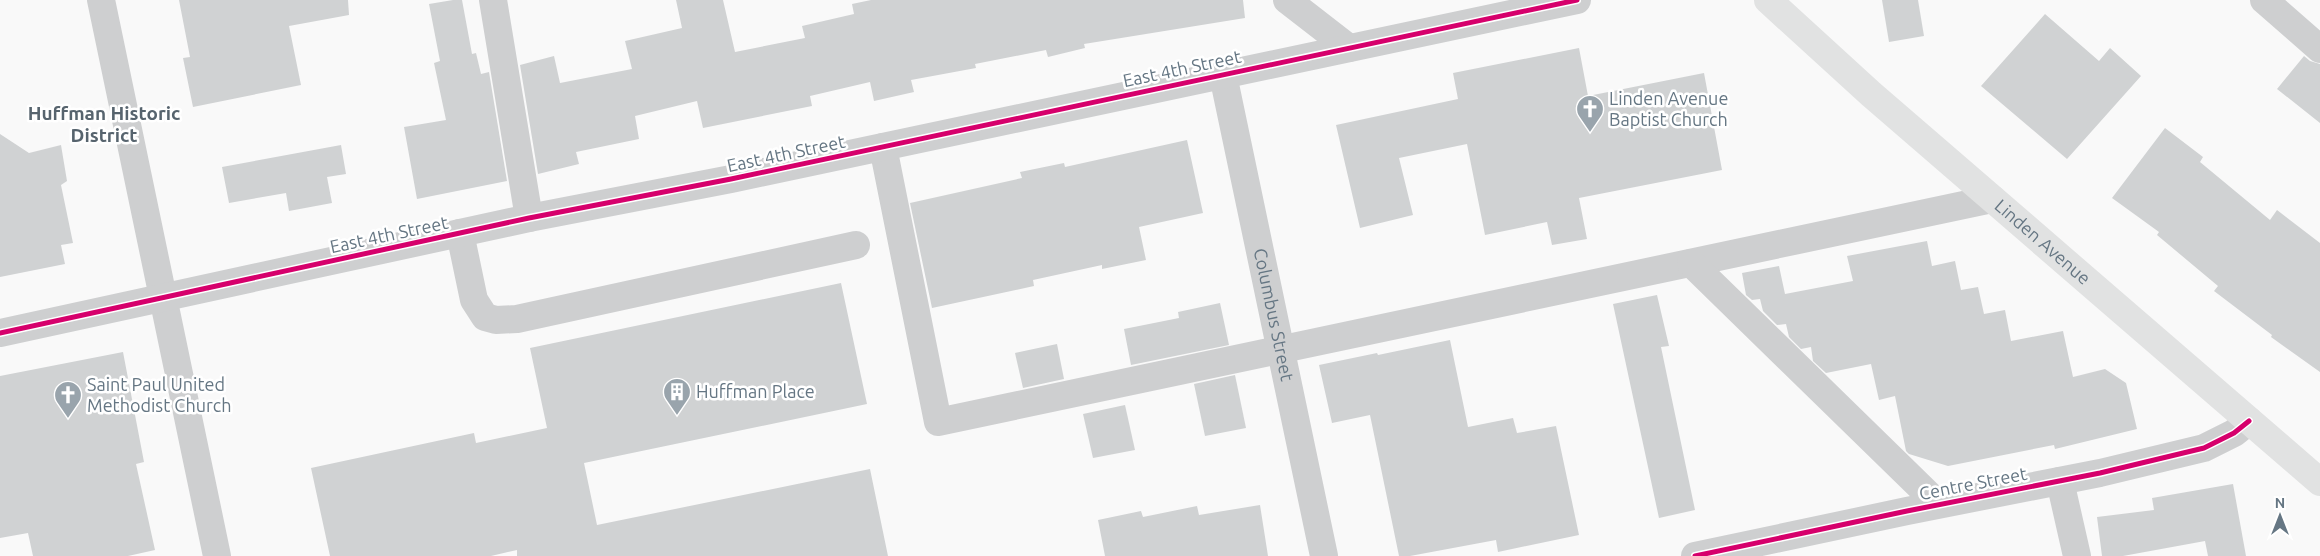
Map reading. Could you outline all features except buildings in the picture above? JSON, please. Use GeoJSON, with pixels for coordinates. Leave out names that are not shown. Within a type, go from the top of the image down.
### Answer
{"type":"FeatureCollection","features":[{"type":"Feature","properties":{"kind":"main road","name":"Linden Avenue"},"geometry":{"type":"LineString","coordinates":[[1768,0],[1871,94],[1992,200],[2320,482]]}},
{"type":"Feature","properties":{"kind":"street"},"geometry":{"type":"LineString","coordinates":[[101,0],[217,556]]}},
{"type":"Feature","properties":{"kind":"street"},"geometry":{"type":"LineString","coordinates":[[493,0],[529,218]]}},
{"type":"Feature","properties":{"kind":"street"},"geometry":{"type":"LineString","coordinates":[[1287,0],[1349,48]]}},
{"type":"Feature","properties":{"kind":"street","name":"East 4th Street"},"geometry":{"type":"LineString","coordinates":[[0,334],[529,218],[883,147],[1577,0]]}},
{"type":"Feature","properties":{"kind":"street"},"geometry":{"type":"LineString","coordinates":[[2264,0],[2320,49]]}},
{"type":"Feature","properties":{"kind":"street","name":"Columbus Street"},"geometry":{"type":"LineString","coordinates":[[1223,75],[1324,556]]}},
{"type":"Feature","properties":{"kind":"street"},"geometry":{"type":"LineString","coordinates":[[883,147],[938,422],[1992,200]]}},
{"type":"Feature","properties":{"kind":"street"},"geometry":{"type":"LineString","coordinates":[[460,234],[474,300],[485,317],[496,320],[517,319],[856,246]]}},
{"type":"Feature","properties":{"kind":"street"},"geometry":{"type":"LineString","coordinates":[[1691,263],[1938,504]]}},
{"type":"Feature","properties":{"kind":"street","name":"Centre Street"},"geometry":{"type":"LineString","coordinates":[[1695,556],[1938,504],[2060,481],[2204,448],[2234,433],[2249,421]]}},
{"type":"Feature","properties":{"kind":"street"},"geometry":{"type":"LineString","coordinates":[[2060,481],[2077,556]]}},
{"type":"Feature","properties":{"kind":"cycle path"},"geometry":{"type":"LineString","coordinates":[[0,333],[529,218],[731,179],[1577,0]]}},
{"type":"Feature","properties":{"kind":"cycle path"},"geometry":{"type":"LineString","coordinates":[[1695,556],[1907,511],[2100,473],[2204,448],[2234,433],[2249,421]]}},
{"type":"Feature","properties":{"kind":"place","name":"Linden Avenue Baptist Church"},"geometry":{"type":"Point","coordinates":[1590,133]}},
{"type":"Feature","properties":{"kind":"place","name":"Huffman Place"},"geometry":{"type":"Point","coordinates":[677,416]}},
{"type":"Feature","properties":{"kind":"place","name":"Saint Paul United Methodist Church"},"geometry":{"type":"Point","coordinates":[68,419]}},
{"type":"Feature","properties":{"kind":"district","name":"Huffman Historic District"},"geometry":{"type":"Point","coordinates":[104,124]}}]}
